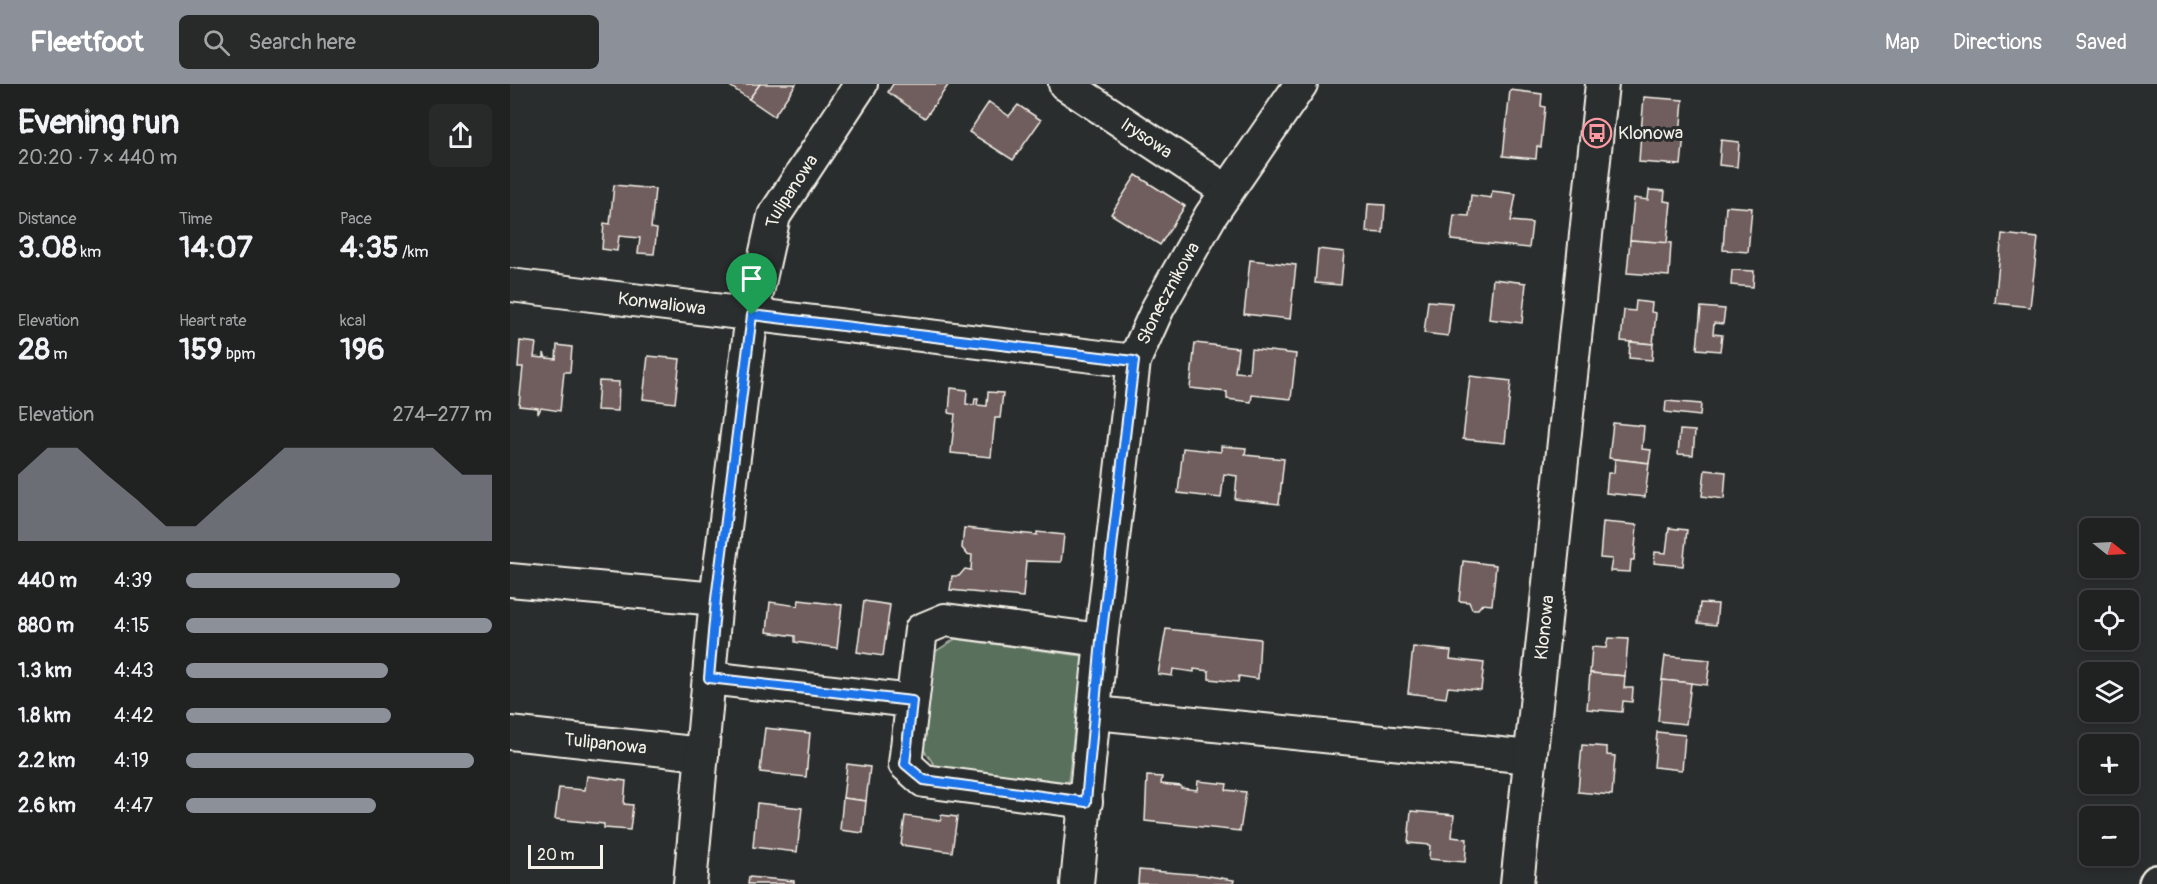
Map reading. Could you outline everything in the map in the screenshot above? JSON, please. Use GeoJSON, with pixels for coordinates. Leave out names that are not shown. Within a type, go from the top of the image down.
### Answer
{"type":"FeatureCollection","features":[{"type":"Feature","properties":{"kind":"street","name":"Tulipanowa"},"geometry":{"type":"LineString","coordinates":[[690,884],[716,599],[752,315],[774,216],[861,84]]}},
{"type":"Feature","properties":{"kind":"street","name":"Irysowa"},"geometry":{"type":"LineString","coordinates":[[1065,84],[1227,191]]}},
{"type":"Feature","properties":{"kind":"street","name":"Słonecznikowa"},"geometry":{"type":"LineString","coordinates":[[1077,884],[1096,713],[1101,640],[1134,361],[1158,308],[1227,191],[1301,84]]}},
{"type":"Feature","properties":{"kind":"street","name":"Klonowa"},"geometry":{"type":"LineString","coordinates":[[1517,884],[1602,84]]}},
{"type":"Feature","properties":{"kind":"street","name":"Konwaliowa"},"geometry":{"type":"LineString","coordinates":[[510,285],[1134,361]]}},
{"type":"Feature","properties":{"kind":"street"},"geometry":{"type":"LineString","coordinates":[[510,580],[716,599]]}},
{"type":"Feature","properties":{"kind":"street"},"geometry":{"type":"LineString","coordinates":[[1086,802],[924,780],[905,764],[921,630],[945,620],[1101,640]]}},
{"type":"Feature","properties":{"kind":"street"},"geometry":{"type":"LineString","coordinates":[[709,678],[912,701]]}},
{"type":"Feature","properties":{"kind":"street"},"geometry":{"type":"LineString","coordinates":[[1096,713],[1530,757]]}},
{"type":"Feature","properties":{"kind":"street","name":"Tulipanowa"},"geometry":{"type":"LineString","coordinates":[[510,733],[702,754]]}},
{"type":"Feature","properties":{"kind":"green space"},"geometry":{"type":"Polygon","coordinates":[[[955,639],[1083,656],[1068,783],[936,767],[921,746],[933,653],[955,639]]]}},
{"type":"Feature","properties":{"kind":"building"},"geometry":{"type":"Polygon","coordinates":[[[727,84],[760,84],[749,99],[727,84]]]}},
{"type":"Feature","properties":{"kind":"building"},"geometry":{"type":"Polygon","coordinates":[[[760,84],[796,84],[774,116],[749,99],[760,84]]]}},
{"type":"Feature","properties":{"kind":"building"},"geometry":{"type":"Polygon","coordinates":[[[893,84],[949,84],[925,118],[888,92],[893,84]]]}},
{"type":"Feature","properties":{"kind":"building"},"geometry":{"type":"Polygon","coordinates":[[[1510,90],[1542,94],[1541,106],[1545,107],[1541,147],[1537,146],[1536,159],[1503,156],[1510,90]]]}},
{"type":"Feature","properties":{"kind":"building"},"geometry":{"type":"Polygon","coordinates":[[[1644,97],[1683,100],[1680,135],[1641,132],[1644,97]]]}},
{"type":"Feature","properties":{"kind":"building"},"geometry":{"type":"Polygon","coordinates":[[[989,102],[1009,116],[1018,105],[1041,120],[1013,160],[969,132],[989,102]]]}},
{"type":"Feature","properties":{"kind":"building"},"geometry":{"type":"Polygon","coordinates":[[[1641,132],[1684,135],[1681,165],[1639,162],[1641,132]]]}},
{"type":"Feature","properties":{"kind":"building"},"geometry":{"type":"Polygon","coordinates":[[[1721,140],[1739,142],[1737,167],[1719,165],[1721,140]]]}},
{"type":"Feature","properties":{"kind":"building"},"geometry":{"type":"Polygon","coordinates":[[[1136,175],[1185,206],[1160,245],[1111,214],[1136,175]]]}},
{"type":"Feature","properties":{"kind":"building"},"geometry":{"type":"Polygon","coordinates":[[[614,185],[655,189],[651,228],[657,229],[654,254],[638,253],[640,238],[619,236],[617,251],[602,249],[604,223],[610,224],[614,185]]]}},
{"type":"Feature","properties":{"kind":"building"},"geometry":{"type":"Polygon","coordinates":[[[1649,190],[1665,191],[1664,201],[1671,202],[1667,243],[1630,240],[1634,198],[1648,200],[1649,190]]]}},
{"type":"Feature","properties":{"kind":"building"},"geometry":{"type":"Polygon","coordinates":[[[1492,191],[1516,194],[1511,221],[1532,223],[1529,248],[1451,240],[1454,215],[1469,216],[1471,195],[1491,198],[1492,191]]]}},
{"type":"Feature","properties":{"kind":"building"},"geometry":{"type":"Polygon","coordinates":[[[1368,204],[1385,205],[1383,233],[1366,232],[1368,204]]]}},
{"type":"Feature","properties":{"kind":"building"},"geometry":{"type":"Polygon","coordinates":[[[1726,206],[1752,208],[1748,252],[1723,250],[1726,206]]]}},
{"type":"Feature","properties":{"kind":"building"},"geometry":{"type":"Polygon","coordinates":[[[2002,234],[2038,238],[2030,307],[1995,303],[2002,234]]]}},
{"type":"Feature","properties":{"kind":"building"},"geometry":{"type":"Polygon","coordinates":[[[1630,240],[1671,243],[1669,276],[1627,273],[1630,240]]]}},
{"type":"Feature","properties":{"kind":"building"},"geometry":{"type":"Polygon","coordinates":[[[1318,249],[1344,252],[1341,285],[1315,283],[1318,249]]]}},
{"type":"Feature","properties":{"kind":"building"},"geometry":{"type":"Polygon","coordinates":[[[1250,260],[1296,265],[1290,319],[1244,314],[1250,260]]]}},
{"type":"Feature","properties":{"kind":"building"},"geometry":{"type":"Polygon","coordinates":[[[1732,270],[1754,271],[1753,287],[1731,285],[1732,270]]]}},
{"type":"Feature","properties":{"kind":"building"},"geometry":{"type":"Polygon","coordinates":[[[1493,279],[1526,283],[1522,323],[1489,319],[1493,279]]]}},
{"type":"Feature","properties":{"kind":"building"},"geometry":{"type":"Polygon","coordinates":[[[1428,301],[1452,303],[1448,336],[1424,333],[1428,301]]]}},
{"type":"Feature","properties":{"kind":"building"},"geometry":{"type":"Polygon","coordinates":[[[1636,301],[1652,303],[1651,312],[1656,313],[1653,344],[1621,341],[1624,310],[1635,311],[1636,301]]]}},
{"type":"Feature","properties":{"kind":"building"},"geometry":{"type":"Polygon","coordinates":[[[1701,307],[1725,309],[1723,324],[1714,323],[1713,334],[1722,335],[1720,351],[1697,349],[1701,307]]]}},
{"type":"Feature","properties":{"kind":"building"},"geometry":{"type":"Polygon","coordinates":[[[520,341],[536,343],[534,357],[544,358],[544,353],[546,358],[556,359],[557,345],[572,347],[570,372],[564,372],[560,411],[541,408],[538,414],[538,408],[519,406],[523,367],[518,367],[520,341]]]}},
{"type":"Feature","properties":{"kind":"building"},"geometry":{"type":"Polygon","coordinates":[[[1630,342],[1653,344],[1652,360],[1629,358],[1630,342]]]}},
{"type":"Feature","properties":{"kind":"building"},"geometry":{"type":"Polygon","coordinates":[[[1195,343],[1238,348],[1235,372],[1249,373],[1251,349],[1296,354],[1291,399],[1252,395],[1251,402],[1227,399],[1227,392],[1190,388],[1195,343]]]}},
{"type":"Feature","properties":{"kind":"building"},"geometry":{"type":"Polygon","coordinates":[[[648,356],[680,359],[675,403],[643,399],[648,356]]]}},
{"type":"Feature","properties":{"kind":"building"},"geometry":{"type":"Polygon","coordinates":[[[1470,376],[1511,381],[1505,443],[1463,439],[1470,376]]]}},
{"type":"Feature","properties":{"kind":"building"},"geometry":{"type":"Polygon","coordinates":[[[599,381],[619,382],[618,411],[597,410],[599,381]]]}},
{"type":"Feature","properties":{"kind":"building"},"geometry":{"type":"Polygon","coordinates":[[[951,388],[967,390],[966,404],[974,405],[975,399],[978,399],[977,405],[987,406],[988,392],[1003,393],[1000,418],[995,418],[991,457],[951,453],[955,414],[949,413],[951,388]]]}},
{"type":"Feature","properties":{"kind":"building"},"geometry":{"type":"Polygon","coordinates":[[[1666,401],[1701,404],[1700,416],[1665,412],[1666,401]]]}},
{"type":"Feature","properties":{"kind":"building"},"geometry":{"type":"Polygon","coordinates":[[[1613,423],[1644,426],[1642,449],[1651,450],[1649,463],[1609,458],[1613,423]]]}},
{"type":"Feature","properties":{"kind":"building"},"geometry":{"type":"Polygon","coordinates":[[[1680,430],[1695,431],[1693,455],[1678,454],[1680,430]]]}},
{"type":"Feature","properties":{"kind":"building"},"geometry":{"type":"Polygon","coordinates":[[[1221,446],[1246,448],[1245,455],[1284,459],[1279,504],[1235,499],[1237,476],[1224,474],[1221,498],[1178,493],[1183,448],[1221,452],[1221,446]]]}},
{"type":"Feature","properties":{"kind":"building"},"geometry":{"type":"Polygon","coordinates":[[[1615,459],[1649,463],[1645,497],[1606,493],[1608,473],[1614,473],[1615,459]]]}},
{"type":"Feature","properties":{"kind":"building"},"geometry":{"type":"Polygon","coordinates":[[[1705,470],[1726,472],[1724,499],[1702,496],[1705,470]]]}},
{"type":"Feature","properties":{"kind":"building"},"geometry":{"type":"Polygon","coordinates":[[[1603,522],[1637,525],[1634,560],[1631,560],[1630,572],[1610,571],[1612,559],[1600,558],[1603,522]]]}},
{"type":"Feature","properties":{"kind":"building"},"geometry":{"type":"Polygon","coordinates":[[[964,528],[1037,535],[1037,532],[1064,535],[1061,562],[1026,561],[1023,597],[950,590],[952,576],[959,576],[965,569],[971,570],[972,555],[967,554],[962,548],[964,528]]]}},
{"type":"Feature","properties":{"kind":"building"},"geometry":{"type":"Polygon","coordinates":[[[1669,528],[1687,530],[1683,566],[1654,563],[1655,552],[1666,553],[1669,528]]]}},
{"type":"Feature","properties":{"kind":"building"},"geometry":{"type":"Polygon","coordinates":[[[1463,561],[1496,565],[1492,605],[1482,604],[1478,609],[1472,609],[1469,602],[1459,601],[1463,561]]]}},
{"type":"Feature","properties":{"kind":"building"},"geometry":{"type":"Polygon","coordinates":[[[799,600],[842,605],[837,648],[795,642],[795,636],[767,632],[770,602],[798,606],[799,600]]]}},
{"type":"Feature","properties":{"kind":"building"},"geometry":{"type":"Polygon","coordinates":[[[864,601],[890,605],[883,656],[857,652],[864,601]]]}},
{"type":"Feature","properties":{"kind":"building"},"geometry":{"type":"Polygon","coordinates":[[[1700,603],[1718,604],[1716,625],[1698,623],[1700,603]]]}},
{"type":"Feature","properties":{"kind":"building"},"geometry":{"type":"Polygon","coordinates":[[[1166,629],[1260,639],[1258,679],[1239,676],[1238,682],[1209,679],[1209,671],[1194,669],[1194,672],[1173,669],[1172,676],[1158,674],[1166,629]]]}},
{"type":"Feature","properties":{"kind":"building"},"geometry":{"type":"Polygon","coordinates":[[[1608,638],[1628,639],[1625,676],[1590,673],[1592,647],[1606,648],[1608,638]]]}},
{"type":"Feature","properties":{"kind":"building"},"geometry":{"type":"Polygon","coordinates":[[[1413,647],[1451,651],[1450,659],[1484,663],[1481,690],[1448,687],[1446,698],[1408,693],[1413,647]]]}},
{"type":"Feature","properties":{"kind":"building"},"geometry":{"type":"Polygon","coordinates":[[[1665,656],[1710,660],[1707,685],[1662,680],[1665,656]]]}},
{"type":"Feature","properties":{"kind":"building"},"geometry":{"type":"Polygon","coordinates":[[[1590,673],[1625,676],[1624,688],[1633,688],[1632,702],[1623,701],[1622,712],[1587,709],[1590,673]]]}},
{"type":"Feature","properties":{"kind":"building"},"geometry":{"type":"Polygon","coordinates":[[[1662,680],[1691,683],[1686,724],[1658,721],[1662,680]]]}},
{"type":"Feature","properties":{"kind":"building"},"geometry":{"type":"Polygon","coordinates":[[[765,728],[810,733],[806,777],[760,772],[765,728]]]}},
{"type":"Feature","properties":{"kind":"building"},"geometry":{"type":"Polygon","coordinates":[[[1657,732],[1685,735],[1682,770],[1654,767],[1657,732]]]}},
{"type":"Feature","properties":{"kind":"building"},"geometry":{"type":"Polygon","coordinates":[[[1582,745],[1607,747],[1607,755],[1615,756],[1612,795],[1578,792],[1582,745]]]}},
{"type":"Feature","properties":{"kind":"building"},"geometry":{"type":"Polygon","coordinates":[[[847,764],[870,767],[866,801],[843,798],[847,764]]]}},
{"type":"Feature","properties":{"kind":"building"},"geometry":{"type":"Polygon","coordinates":[[[587,776],[626,781],[624,804],[633,805],[630,830],[604,828],[604,824],[555,819],[559,788],[585,790],[587,776]]]}},
{"type":"Feature","properties":{"kind":"building"},"geometry":{"type":"Polygon","coordinates":[[[1147,776],[1162,777],[1161,784],[1181,786],[1181,788],[1197,790],[1198,781],[1227,784],[1226,790],[1246,792],[1240,831],[1145,821],[1147,776]]]}},
{"type":"Feature","properties":{"kind":"building"},"geometry":{"type":"Polygon","coordinates":[[[843,798],[866,801],[863,833],[840,830],[843,798]]]}},
{"type":"Feature","properties":{"kind":"building"},"geometry":{"type":"Polygon","coordinates":[[[757,803],[802,808],[797,852],[753,847],[757,803]]]}},
{"type":"Feature","properties":{"kind":"building"},"geometry":{"type":"Polygon","coordinates":[[[1411,811],[1454,815],[1452,837],[1467,839],[1465,862],[1429,859],[1430,845],[1408,843],[1411,811]]]}},
{"type":"Feature","properties":{"kind":"building"},"geometry":{"type":"Polygon","coordinates":[[[941,815],[957,817],[952,852],[901,845],[905,816],[941,821],[941,815]]]}},
{"type":"Feature","properties":{"kind":"building"},"geometry":{"type":"Polygon","coordinates":[[[1139,870],[1234,880],[1233,884],[1138,884],[1139,870]]]}},
{"type":"Feature","properties":{"kind":"building"},"geometry":{"type":"Polygon","coordinates":[[[749,877],[794,881],[794,884],[748,884],[749,877]]]}},
{"type":"Feature","properties":{"kind":"place","name":"Klonowa"},"geometry":{"type":"Point","coordinates":[1597,133]}},
{"type":"Feature","properties":{"kind":"route"},"geometry":{"type":"LineString","coordinates":[[752,315],[1134,361],[1101,640],[1086,802],[924,780],[905,764],[912,701],[709,678],[716,599],[752,315]]}}]}
